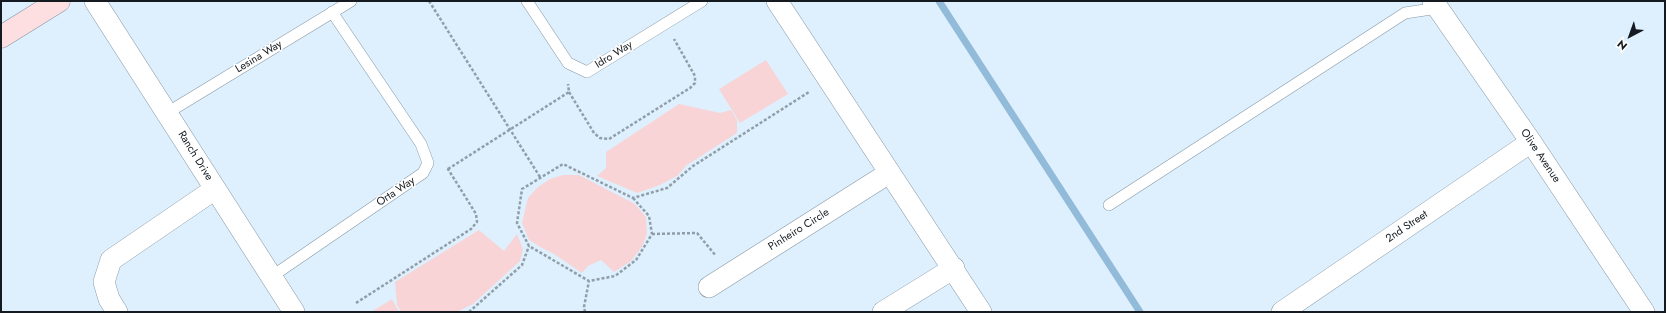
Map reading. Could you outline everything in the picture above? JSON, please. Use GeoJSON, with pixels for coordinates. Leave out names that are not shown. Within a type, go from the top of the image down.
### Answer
{"type":"FeatureCollection","features":[{"type":"Feature","properties":{"kind":"main road"},"geometry":{"type":"LineString","coordinates":[[1,37],[59,1]]}},
{"type":"Feature","properties":{"kind":"street","name":"Ranch Drive"},"geometry":{"type":"LineString","coordinates":[[96,1],[294,312]]}},
{"type":"Feature","properties":{"kind":"street"},"geometry":{"type":"LineString","coordinates":[[777,1],[954,268],[981,312]]}},
{"type":"Feature","properties":{"kind":"street","name":"Olive Avenue"},"geometry":{"type":"LineString","coordinates":[[1439,3],[1644,312]]}},
{"type":"Feature","properties":{"kind":"street","name":"2nd Street"},"geometry":{"type":"LineString","coordinates":[[1282,312],[1531,142]]}},
{"type":"Feature","properties":{"kind":"street","name":"Pinheiro Circle"},"geometry":{"type":"LineString","coordinates":[[709,287],[890,173]]}},
{"type":"Feature","properties":{"kind":"street"},"geometry":{"type":"LineString","coordinates":[[117,312],[109,299],[104,282],[112,260],[216,189]]}},
{"type":"Feature","properties":{"kind":"street"},"geometry":{"type":"LineString","coordinates":[[883,312],[954,268]]}},
{"type":"Feature","properties":{"kind":"lane","name":"Lesina Way"},"geometry":{"type":"LineString","coordinates":[[168,113],[351,1]]}},
{"type":"Feature","properties":{"kind":"lane"},"geometry":{"type":"LineString","coordinates":[[527,1],[568,63]]}},
{"type":"Feature","properties":{"kind":"lane","name":"Idro Way"},"geometry":{"type":"LineString","coordinates":[[568,63],[587,72],[702,1]]}},
{"type":"Feature","properties":{"kind":"lane"},"geometry":{"type":"LineString","coordinates":[[1109,205],[1405,13],[1439,3]]}},
{"type":"Feature","properties":{"kind":"lane"},"geometry":{"type":"LineString","coordinates":[[332,12],[421,144],[428,163]]}},
{"type":"Feature","properties":{"kind":"lane","name":"Orta Way"},"geometry":{"type":"LineString","coordinates":[[271,277],[423,173],[428,163]]}},
{"type":"Feature","properties":{"kind":"path"},"geometry":{"type":"LineString","coordinates":[[428,1],[540,177]]}},
{"type":"Feature","properties":{"kind":"path"},"geometry":{"type":"LineString","coordinates":[[568,63],[569,92],[594,133],[600,138],[609,139],[690,88],[694,83],[695,76],[665,24]]}},
{"type":"Feature","properties":{"kind":"path"},"geometry":{"type":"LineString","coordinates":[[633,198],[667,188],[693,166],[828,80]]}},
{"type":"Feature","properties":{"kind":"path"},"geometry":{"type":"LineString","coordinates":[[448,169],[569,92]]}},
{"type":"Feature","properties":{"kind":"path"},"geometry":{"type":"LineString","coordinates":[[356,303],[471,229],[477,222],[476,214],[448,169],[428,163]]}},
{"type":"Feature","properties":{"kind":"path"},"geometry":{"type":"LineString","coordinates":[[562,164],[633,198],[649,216],[652,234],[636,260],[615,276],[589,281],[529,246],[517,223],[522,189],[562,164]]}},
{"type":"Feature","properties":{"kind":"path"},"geometry":{"type":"LineString","coordinates":[[652,234],[697,233],[729,274]]}},
{"type":"Feature","properties":{"kind":"path"},"geometry":{"type":"LineString","coordinates":[[469,312],[522,265],[529,246]]}},
{"type":"Feature","properties":{"kind":"path"},"geometry":{"type":"LineString","coordinates":[[585,312],[584,307],[589,281]]}},
{"type":"Feature","properties":{"kind":"shaded area"},"geometry":{"type":"Polygon","coordinates":[[[766,60],[788,94],[740,123],[719,89],[766,60]]]}},
{"type":"Feature","properties":{"kind":"shaded area"},"geometry":{"type":"Polygon","coordinates":[[[679,104],[720,113],[731,110],[737,120],[737,133],[687,165],[677,176],[660,185],[637,193],[597,176],[606,168],[606,152],[679,104]]]}},
{"type":"Feature","properties":{"kind":"shaded area"},"geometry":{"type":"Polygon","coordinates":[[[563,175],[579,175],[635,204],[646,217],[647,234],[642,247],[631,261],[614,272],[601,260],[588,266],[582,273],[554,254],[529,240],[522,223],[528,198],[538,187],[550,179],[563,175]]]}},
{"type":"Feature","properties":{"kind":"shaded area"},"geometry":{"type":"Polygon","coordinates":[[[479,230],[504,251],[517,234],[523,249],[520,261],[473,304],[457,312],[401,312],[397,305],[395,282],[479,230]]]}},
{"type":"Feature","properties":{"kind":"shaded area"},"geometry":{"type":"Polygon","coordinates":[[[392,299],[399,312],[371,312],[392,299]]]}},
{"type":"Feature","properties":{"kind":"waterway"},"geometry":{"type":"LineString","coordinates":[[939,1],[1140,312]]}}]}
